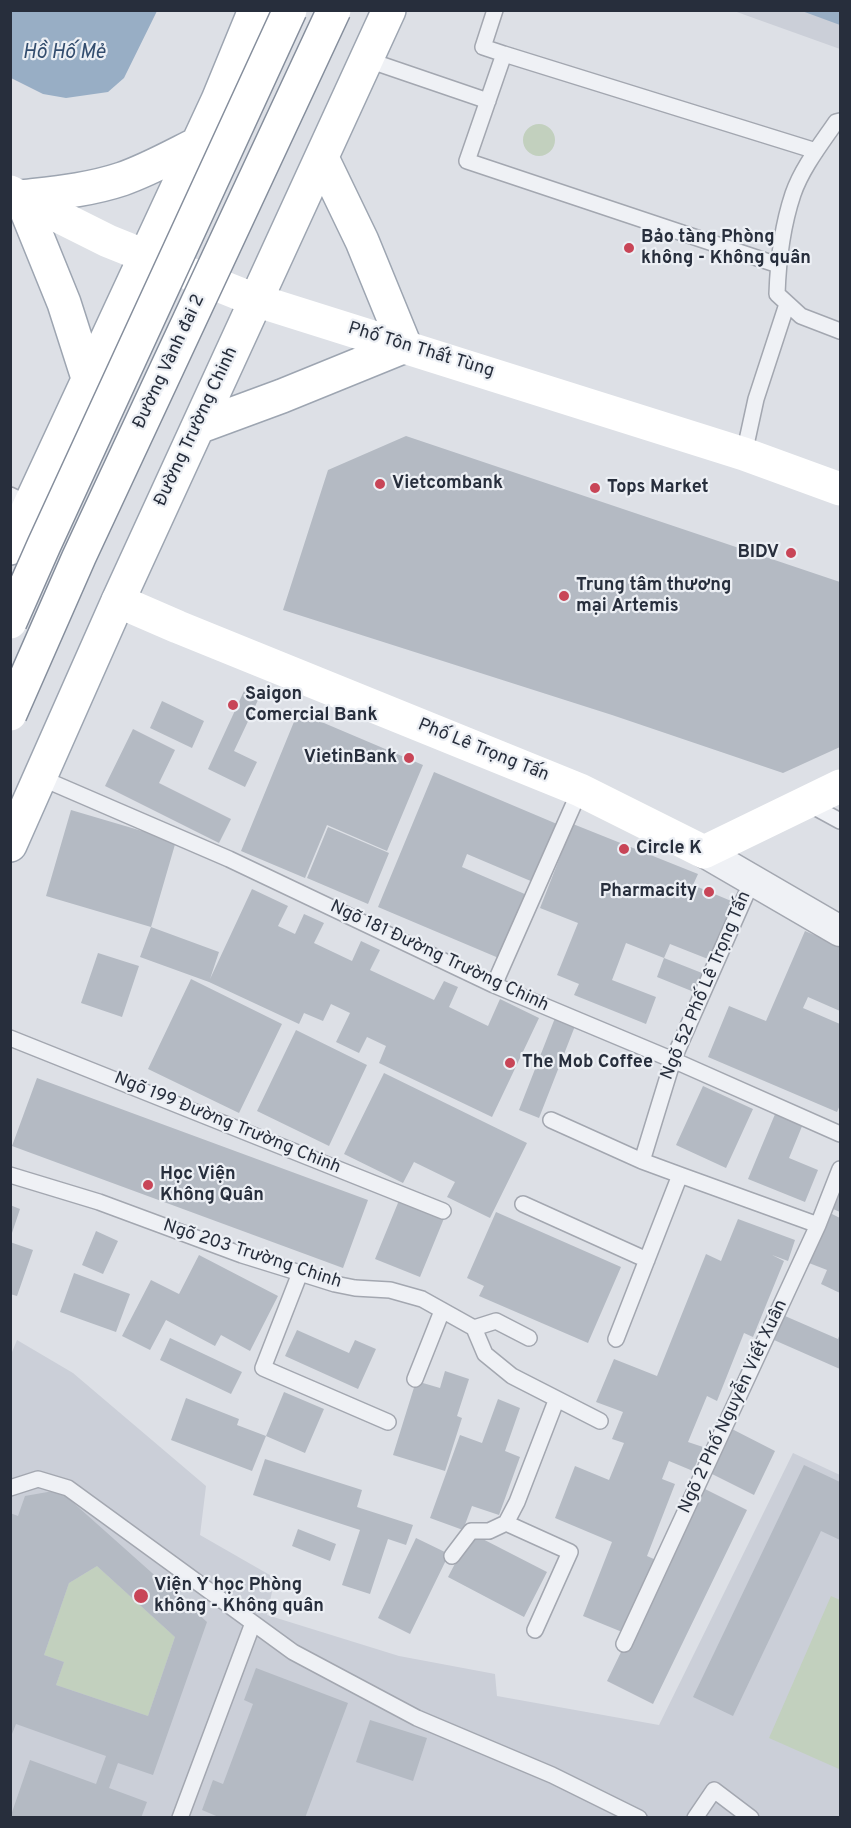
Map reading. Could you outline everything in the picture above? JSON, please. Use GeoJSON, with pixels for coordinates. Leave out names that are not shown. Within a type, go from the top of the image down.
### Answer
{"type":"FeatureCollection","features":[{"type":"Feature","properties":{"kind":"main road"},"geometry":{"type":"LineString","coordinates":[[10,548],[21,500],[75,411],[88,378],[197,144],[255,10]]}},
{"type":"Feature","properties":{"kind":"main road","name":"Đường Vành đai 2"},"geometry":{"type":"LineString","coordinates":[[10,622],[290,10]]}},
{"type":"Feature","properties":{"kind":"main road","name":"Đường Vành đai 2"},"geometry":{"type":"LineString","coordinates":[[10,714],[79,557],[334,10]]}},
{"type":"Feature","properties":{"kind":"main road","name":"Đường Trường Chinh"},"geometry":{"type":"LineString","coordinates":[[10,845],[118,600],[389,10]]}},
{"type":"Feature","properties":{"kind":"main road"},"geometry":{"type":"LineString","coordinates":[[88,378],[64,303],[16,194],[80,190],[124,179],[197,144]]}},
{"type":"Feature","properties":{"kind":"main road"},"geometry":{"type":"LineString","coordinates":[[198,427],[405,346],[362,241],[322,158]]}},
{"type":"Feature","properties":{"kind":"main road","name":"Phố Tôn Thất Tùng"},"geometry":{"type":"LineString","coordinates":[[16,194],[108,241],[255,300],[744,454],[840,489]]}},
{"type":"Feature","properties":{"kind":"main road","name":"Phố Lê Trọng Tấn"},"geometry":{"type":"LineString","coordinates":[[118,600],[188,632],[580,789],[704,852]]}},
{"type":"Feature","properties":{"kind":"main road"},"geometry":{"type":"LineString","coordinates":[[704,852],[840,786]]}},
{"type":"Feature","properties":{"kind":"street"},"geometry":{"type":"LineString","coordinates":[[704,852],[840,931]]}},
{"type":"Feature","properties":{"kind":"lane"},"geometry":{"type":"LineString","coordinates":[[495,10],[483,47],[816,151]]}},
{"type":"Feature","properties":{"kind":"lane"},"geometry":{"type":"LineString","coordinates":[[504,54],[467,161],[778,265]]}},
{"type":"Feature","properties":{"kind":"lane"},"geometry":{"type":"LineString","coordinates":[[368,60],[488,101]]}},
{"type":"Feature","properties":{"kind":"lane"},"geometry":{"type":"LineString","coordinates":[[840,121],[836,122],[816,151],[794,193],[778,265],[777,294],[801,316],[840,331]]}},
{"type":"Feature","properties":{"kind":"lane"},"geometry":{"type":"LineString","coordinates":[[744,454],[756,399],[787,304]]}},
{"type":"Feature","properties":{"kind":"lane","name":"Ngõ 181 Đường Trường Chinh"},"geometry":{"type":"LineString","coordinates":[[39,777],[229,860],[494,985],[673,1060],[840,1134]]}},
{"type":"Feature","properties":{"kind":"lane"},"geometry":{"type":"LineString","coordinates":[[494,985],[580,789]]}},
{"type":"Feature","properties":{"kind":"lane"},"geometry":{"type":"LineString","coordinates":[[807,803],[840,820]]}},
{"type":"Feature","properties":{"kind":"lane","name":"Ngõ 52 Phố Lê Trọng Tấn"},"geometry":{"type":"LineString","coordinates":[[642,1161],[673,1060],[752,881]]}},
{"type":"Feature","properties":{"kind":"lane","name":"Ngõ 199 Đường Trường Chinh"},"geometry":{"type":"LineString","coordinates":[[10,1038],[442,1211]]}},
{"type":"Feature","properties":{"kind":"lane"},"geometry":{"type":"LineString","coordinates":[[551,1120],[642,1161],[818,1225]]}},
{"type":"Feature","properties":{"kind":"lane","name":"Ngõ 2 Phố Nguyễn Viết Xuân"},"geometry":{"type":"LineString","coordinates":[[624,1644],[818,1225],[840,1169]]}},
{"type":"Feature","properties":{"kind":"lane","name":"Ngõ 203 Trường Chinh"},"geometry":{"type":"LineString","coordinates":[[10,1174],[99,1202],[242,1255],[300,1273],[356,1288],[390,1290],[422,1299],[474,1328]]}},
{"type":"Feature","properties":{"kind":"lane"},"geometry":{"type":"LineString","coordinates":[[616,1339],[680,1175]]}},
{"type":"Feature","properties":{"kind":"lane"},"geometry":{"type":"LineString","coordinates":[[523,1204],[647,1260]]}},
{"type":"Feature","properties":{"kind":"lane"},"geometry":{"type":"LineString","coordinates":[[300,1273],[263,1368],[388,1422]]}},
{"type":"Feature","properties":{"kind":"lane"},"geometry":{"type":"LineString","coordinates":[[415,1380],[442,1311]]}},
{"type":"Feature","properties":{"kind":"lane"},"geometry":{"type":"LineString","coordinates":[[529,1338],[496,1321],[474,1328],[485,1354],[512,1376],[556,1401],[600,1421]]}},
{"type":"Feature","properties":{"kind":"lane"},"geometry":{"type":"LineString","coordinates":[[452,1556],[471,1531],[489,1531],[506,1523],[521,1493],[556,1401]]}},
{"type":"Feature","properties":{"kind":"lane"},"geometry":{"type":"LineString","coordinates":[[10,1488],[38,1479],[68,1488],[293,1652],[417,1718],[552,1775],[639,1818]]}},
{"type":"Feature","properties":{"kind":"lane"},"geometry":{"type":"LineString","coordinates":[[506,1523],[570,1552],[535,1630]]}},
{"type":"Feature","properties":{"kind":"lane"},"geometry":{"type":"LineString","coordinates":[[180,1818],[253,1623]]}},
{"type":"Feature","properties":{"kind":"lane"},"geometry":{"type":"LineString","coordinates":[[695,1818],[714,1790],[751,1818]]}},
{"type":"Feature","properties":{"kind":"shaded area"},"geometry":{"type":"Polygon","coordinates":[[[734,11],[840,11],[840,49],[734,11]]]}},
{"type":"Feature","properties":{"kind":"shaded area","name":"Viện Y học Phòng không - Không quân"},"geometry":{"type":"Polygon","coordinates":[[[17,1340],[73,1373],[206,1486],[200,1535],[275,1578],[267,1615],[399,1656],[495,1674],[497,1696],[659,1725],[793,1453],[840,1475],[840,1817],[11,1817],[10,1357],[17,1340]]]}},
{"type":"Feature","properties":{"kind":"green space"},"geometry":{"type":"Polygon","coordinates":[[[539,124],[550,129],[555,140],[550,151],[539,156],[528,151],[523,140],[528,129],[539,124]]]}},
{"type":"Feature","properties":{"kind":"green space"},"geometry":{"type":"Polygon","coordinates":[[[97,1566],[175,1637],[148,1716],[56,1685],[64,1662],[44,1655],[69,1583],[97,1566]]]}},
{"type":"Feature","properties":{"kind":"green space"},"geometry":{"type":"Polygon","coordinates":[[[831,1596],[840,1600],[839,1769],[769,1738],[831,1596]]]}},
{"type":"Feature","properties":{"kind":"water","name":"Hồ Hố Mẻ"},"geometry":{"type":"Polygon","coordinates":[[[10,11],[157,11],[124,78],[108,92],[66,98],[43,94],[11,78],[10,11]]]}},
{"type":"Feature","properties":{"kind":"water"},"geometry":{"type":"Polygon","coordinates":[[[802,11],[840,11],[840,25],[802,11]]]}},
{"type":"Feature","properties":{"kind":"building","name":"Trung tâm thương mại Artemis"},"geometry":{"type":"Polygon","coordinates":[[[406,436],[840,582],[840,747],[783,773],[612,715],[283,610],[328,470],[406,436]]]}},
{"type":"Feature","properties":{"kind":"building"},"geometry":{"type":"Polygon","coordinates":[[[244,691],[259,698],[234,751],[257,762],[245,787],[208,769],[244,691]]]}},
{"type":"Feature","properties":{"kind":"building"},"geometry":{"type":"Polygon","coordinates":[[[162,701],[204,721],[192,748],[150,728],[162,701]]]}},
{"type":"Feature","properties":{"kind":"building"},"geometry":{"type":"Polygon","coordinates":[[[298,712],[423,765],[387,851],[327,825],[305,878],[241,851],[298,712]]]}},
{"type":"Feature","properties":{"kind":"building"},"geometry":{"type":"Polygon","coordinates":[[[133,729],[175,750],[159,783],[231,819],[219,843],[105,786],[133,729]]]}},
{"type":"Feature","properties":{"kind":"building"},"geometry":{"type":"Polygon","coordinates":[[[434,772],[557,824],[533,882],[467,854],[462,867],[527,895],[501,959],[378,907],[434,772]]]}},
{"type":"Feature","properties":{"kind":"building"},"geometry":{"type":"Polygon","coordinates":[[[71,810],[176,841],[151,927],[46,896],[71,810]]]}},
{"type":"Feature","properties":{"kind":"building"},"geometry":{"type":"Polygon","coordinates":[[[573,824],[698,874],[693,885],[736,903],[713,961],[670,944],[664,958],[626,943],[612,980],[656,997],[646,1024],[574,995],[579,984],[557,975],[578,923],[540,908],[573,824]]]}},
{"type":"Feature","properties":{"kind":"building"},"geometry":{"type":"Polygon","coordinates":[[[328,827],[389,853],[368,904],[307,878],[328,827]]]}},
{"type":"Feature","properties":{"kind":"building"},"geometry":{"type":"Polygon","coordinates":[[[252,889],[288,906],[278,926],[295,934],[304,914],[324,923],[314,943],[352,961],[361,941],[380,950],[370,970],[434,1000],[444,981],[458,987],[449,1007],[488,1026],[500,999],[539,1018],[492,1117],[379,1063],[386,1046],[367,1037],[359,1053],[336,1042],[350,1013],[331,1004],[323,1021],[304,1013],[299,1024],[209,982],[140,957],[151,927],[219,952],[210,979],[252,889]]]}},
{"type":"Feature","properties":{"kind":"building"},"geometry":{"type":"Polygon","coordinates":[[[805,931],[840,946],[840,1011],[808,997],[803,1008],[840,1024],[840,1105],[837,1112],[708,1057],[729,1006],[766,1021],[805,931]]]}},
{"type":"Feature","properties":{"kind":"building"},"geometry":{"type":"Polygon","coordinates":[[[98,953],[139,966],[122,1017],[81,1003],[98,953]]]}},
{"type":"Feature","properties":{"kind":"building"},"geometry":{"type":"Polygon","coordinates":[[[664,958],[702,973],[694,992],[657,977],[664,958]]]}},
{"type":"Feature","properties":{"kind":"building"},"geometry":{"type":"Polygon","coordinates":[[[191,979],[282,1024],[239,1113],[148,1069],[191,979]]]}},
{"type":"Feature","properties":{"kind":"building"},"geometry":{"type":"Polygon","coordinates":[[[555,1018],[575,1026],[539,1118],[519,1110],[555,1018]]]}},
{"type":"Feature","properties":{"kind":"building"},"geometry":{"type":"Polygon","coordinates":[[[296,1030],[367,1065],[329,1146],[257,1111],[296,1030]]]}},
{"type":"Feature","properties":{"kind":"building"},"geometry":{"type":"Polygon","coordinates":[[[384,1073],[527,1143],[490,1218],[447,1197],[455,1182],[414,1162],[403,1183],[344,1154],[384,1073]]]}},
{"type":"Feature","properties":{"kind":"building"},"geometry":{"type":"Polygon","coordinates":[[[37,1078],[368,1200],[343,1268],[12,1146],[37,1078]]]}},
{"type":"Feature","properties":{"kind":"building"},"geometry":{"type":"Polygon","coordinates":[[[703,1086],[753,1109],[726,1168],[676,1145],[703,1086]]]}},
{"type":"Feature","properties":{"kind":"building"},"geometry":{"type":"Polygon","coordinates":[[[778,1107],[805,1119],[789,1158],[818,1170],[805,1202],[748,1179],[778,1107]]]}},
{"type":"Feature","properties":{"kind":"building"},"geometry":{"type":"Polygon","coordinates":[[[840,1190],[840,1212],[833,1209],[840,1190]]]}},
{"type":"Feature","properties":{"kind":"building"},"geometry":{"type":"Polygon","coordinates":[[[400,1198],[445,1216],[420,1277],[375,1259],[400,1198]]]}},
{"type":"Feature","properties":{"kind":"building"},"geometry":{"type":"Polygon","coordinates":[[[10,1205],[20,1209],[11,1236],[10,1235],[10,1205]]]}},
{"type":"Feature","properties":{"kind":"building"},"geometry":{"type":"Polygon","coordinates":[[[496,1212],[621,1267],[588,1343],[479,1296],[484,1286],[467,1278],[496,1212]]]}},
{"type":"Feature","properties":{"kind":"building"},"geometry":{"type":"Polygon","coordinates":[[[830,1213],[840,1218],[840,1293],[821,1284],[827,1270],[809,1263],[830,1213]]]}},
{"type":"Feature","properties":{"kind":"building"},"geometry":{"type":"Polygon","coordinates":[[[738,1219],[795,1240],[788,1261],[772,1255],[784,1261],[753,1337],[744,1333],[717,1401],[707,1396],[688,1442],[703,1447],[693,1471],[669,1461],[662,1479],[675,1484],[647,1556],[656,1560],[627,1634],[583,1616],[612,1542],[555,1518],[575,1466],[609,1480],[624,1443],[612,1439],[623,1412],[596,1402],[614,1359],[657,1376],[706,1254],[721,1261],[738,1219]]]}},
{"type":"Feature","properties":{"kind":"building"},"geometry":{"type":"Polygon","coordinates":[[[96,1231],[118,1241],[103,1274],[82,1265],[96,1231]]]}},
{"type":"Feature","properties":{"kind":"building"},"geometry":{"type":"Polygon","coordinates":[[[10,1242],[33,1250],[17,1296],[10,1294],[10,1242]]]}},
{"type":"Feature","properties":{"kind":"building"},"geometry":{"type":"Polygon","coordinates":[[[199,1255],[278,1296],[250,1351],[221,1335],[215,1346],[166,1320],[150,1350],[122,1336],[151,1280],[179,1294],[199,1255]]]}},
{"type":"Feature","properties":{"kind":"building"},"geometry":{"type":"Polygon","coordinates":[[[74,1273],[130,1294],[116,1332],[60,1312],[74,1273]]]}},
{"type":"Feature","properties":{"kind":"building"},"geometry":{"type":"Polygon","coordinates":[[[785,1316],[838,1339],[840,1333],[840,1369],[774,1340],[785,1316]]]}},
{"type":"Feature","properties":{"kind":"building"},"geometry":{"type":"Polygon","coordinates":[[[297,1330],[349,1353],[355,1340],[376,1349],[358,1389],[285,1356],[297,1330]]]}},
{"type":"Feature","properties":{"kind":"building"},"geometry":{"type":"Polygon","coordinates":[[[170,1338],[242,1372],[231,1394],[160,1360],[170,1338]]]}},
{"type":"Feature","properties":{"kind":"building"},"geometry":{"type":"Polygon","coordinates":[[[445,1371],[469,1379],[457,1416],[462,1418],[445,1471],[393,1455],[416,1381],[440,1388],[445,1371]]]}},
{"type":"Feature","properties":{"kind":"building"},"geometry":{"type":"Polygon","coordinates":[[[284,1392],[324,1409],[305,1453],[266,1436],[284,1392]]]}},
{"type":"Feature","properties":{"kind":"building"},"geometry":{"type":"Polygon","coordinates":[[[186,1398],[239,1419],[237,1425],[266,1436],[252,1471],[171,1440],[186,1398]]]}},
{"type":"Feature","properties":{"kind":"building"},"geometry":{"type":"Polygon","coordinates":[[[498,1399],[520,1408],[505,1451],[520,1457],[499,1515],[472,1506],[463,1530],[430,1518],[460,1435],[482,1443],[498,1399]]]}},
{"type":"Feature","properties":{"kind":"building"},"geometry":{"type":"Polygon","coordinates":[[[730,1428],[775,1451],[754,1495],[708,1472],[730,1428]]]}},
{"type":"Feature","properties":{"kind":"building"},"geometry":{"type":"Polygon","coordinates":[[[265,1459],[362,1490],[357,1507],[413,1525],[406,1545],[388,1539],[370,1594],[342,1585],[360,1530],[253,1495],[265,1459]]]}},
{"type":"Feature","properties":{"kind":"building"},"geometry":{"type":"Polygon","coordinates":[[[804,1465],[840,1482],[840,1540],[821,1531],[733,1716],[693,1697],[804,1465]]]}},
{"type":"Feature","properties":{"kind":"building"},"geometry":{"type":"Polygon","coordinates":[[[701,1487],[747,1510],[653,1704],[607,1681],[701,1487]]]}},
{"type":"Feature","properties":{"kind":"building"},"geometry":{"type":"Polygon","coordinates":[[[59,1490],[207,1622],[153,1775],[118,1763],[109,1788],[147,1802],[141,1818],[10,1818],[30,1760],[96,1784],[106,1756],[16,1724],[10,1739],[10,1513],[18,1516],[25,1496],[59,1490]],[[97,1566],[69,1583],[44,1655],[64,1662],[56,1685],[148,1716],[175,1637],[97,1566]]]}},
{"type":"Feature","properties":{"kind":"building"},"geometry":{"type":"Polygon","coordinates":[[[298,1529],[336,1544],[330,1561],[292,1546],[298,1529]]]}},
{"type":"Feature","properties":{"kind":"building"},"geometry":{"type":"Polygon","coordinates":[[[471,1533],[547,1572],[524,1617],[448,1577],[471,1533]]]}},
{"type":"Feature","properties":{"kind":"building"},"geometry":{"type":"Polygon","coordinates":[[[416,1538],[449,1554],[410,1634],[378,1618],[416,1538]]]}},
{"type":"Feature","properties":{"kind":"building"},"geometry":{"type":"Polygon","coordinates":[[[256,1668],[348,1703],[305,1818],[221,1818],[202,1810],[213,1780],[223,1784],[253,1704],[244,1700],[256,1668]]]}},
{"type":"Feature","properties":{"kind":"building"},"geometry":{"type":"Polygon","coordinates":[[[370,1720],[427,1738],[413,1781],[356,1762],[370,1720]]]}},
{"type":"Feature","properties":{"kind":"place","name":"Bảo tàng Phòng không - Không quân"},"geometry":{"type":"Point","coordinates":[629,248]}},
{"type":"Feature","properties":{"kind":"place","name":"Vietcombank"},"geometry":{"type":"Point","coordinates":[380,484]}},
{"type":"Feature","properties":{"kind":"place","name":"Tops Market"},"geometry":{"type":"Point","coordinates":[595,488]}},
{"type":"Feature","properties":{"kind":"place","name":"BIDV"},"geometry":{"type":"Point","coordinates":[791,553]}},
{"type":"Feature","properties":{"kind":"place","name":"Trung tâm thương mại Artemis"},"geometry":{"type":"Point","coordinates":[564,596]}},
{"type":"Feature","properties":{"kind":"place","name":"Saigon Comercial Bank"},"geometry":{"type":"Point","coordinates":[233,705]}},
{"type":"Feature","properties":{"kind":"place","name":"VietinBank"},"geometry":{"type":"Point","coordinates":[409,758]}},
{"type":"Feature","properties":{"kind":"place","name":"Circle K"},"geometry":{"type":"Point","coordinates":[624,849]}},
{"type":"Feature","properties":{"kind":"place","name":"Pharmacity"},"geometry":{"type":"Point","coordinates":[709,892]}},
{"type":"Feature","properties":{"kind":"place","name":"The Mob Coffee"},"geometry":{"type":"Point","coordinates":[510,1063]}},
{"type":"Feature","properties":{"kind":"place","name":"Học Viện Không Quân"},"geometry":{"type":"Point","coordinates":[148,1185]}},
{"type":"Feature","properties":{"kind":"place","name":"Viện Y học Phòng không - Không quân"},"geometry":{"type":"Point","coordinates":[141,1596]}}]}
